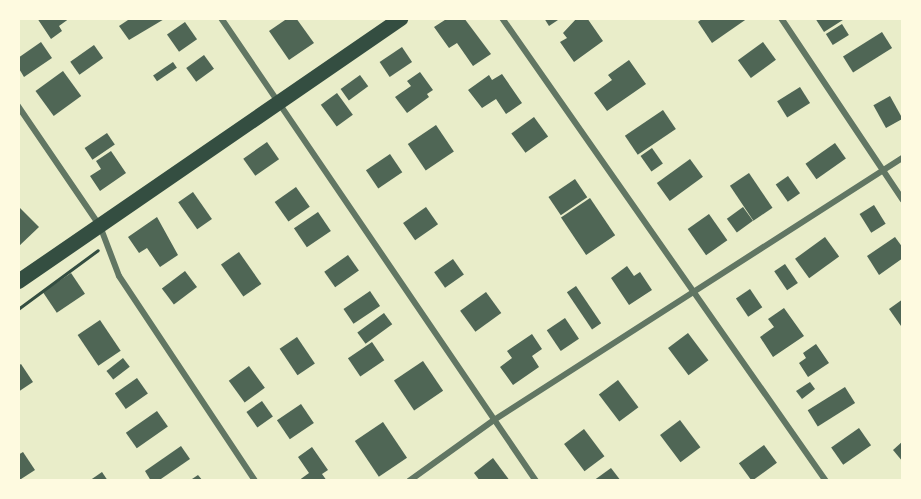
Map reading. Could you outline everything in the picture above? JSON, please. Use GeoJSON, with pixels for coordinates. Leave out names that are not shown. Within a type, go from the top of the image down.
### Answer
{"type":"FeatureCollection","features":[{"type":"Feature","properties":{"kind":"main road"},"geometry":{"type":"LineString","coordinates":[[18,281],[400,18]]}},
{"type":"Feature","properties":{"kind":"street"},"geometry":{"type":"LineString","coordinates":[[221,18],[280,100],[536,481]]}},
{"type":"Feature","properties":{"kind":"street"},"geometry":{"type":"LineString","coordinates":[[502,18],[826,481]]}},
{"type":"Feature","properties":{"kind":"street"},"geometry":{"type":"LineString","coordinates":[[781,18],[903,200]]}},
{"type":"Feature","properties":{"kind":"street"},"geometry":{"type":"LineString","coordinates":[[18,106],[100,226],[119,276],[255,481]]}},
{"type":"Feature","properties":{"kind":"street"},"geometry":{"type":"LineString","coordinates":[[409,481],[494,420],[696,293],[903,157]]}},
{"type":"Feature","properties":{"kind":"path"},"geometry":{"type":"LineString","coordinates":[[18,309],[106,244]]}},
{"type":"Feature","properties":{"kind":"building"},"geometry":{"type":"Polygon","coordinates":[[[37,18],[70,18],[59,26],[62,31],[51,39],[37,18]]]}},
{"type":"Feature","properties":{"kind":"building"},"geometry":{"type":"Polygon","coordinates":[[[131,18],[166,18],[129,40],[119,26],[131,18]]]}},
{"type":"Feature","properties":{"kind":"building"},"geometry":{"type":"Polygon","coordinates":[[[288,18],[296,18],[314,43],[289,60],[269,31],[288,18]]]}},
{"type":"Feature","properties":{"kind":"building"},"geometry":{"type":"Polygon","coordinates":[[[448,18],[464,18],[491,54],[473,66],[457,43],[449,48],[434,27],[448,18]]]}},
{"type":"Feature","properties":{"kind":"building"},"geometry":{"type":"Polygon","coordinates":[[[544,18],[561,18],[549,26],[544,18]]]}},
{"type":"Feature","properties":{"kind":"building"},"geometry":{"type":"Polygon","coordinates":[[[577,18],[587,18],[603,41],[574,62],[560,42],[567,38],[563,33],[577,18]]]}},
{"type":"Feature","properties":{"kind":"building"},"geometry":{"type":"Polygon","coordinates":[[[703,18],[748,18],[712,43],[698,22],[703,18]]]}},
{"type":"Feature","properties":{"kind":"building"},"geometry":{"type":"Polygon","coordinates":[[[815,18],[846,18],[824,32],[815,18]]]}},
{"type":"Feature","properties":{"kind":"building"},"geometry":{"type":"Polygon","coordinates":[[[185,22],[197,39],[179,52],[167,35],[185,22]]]}},
{"type":"Feature","properties":{"kind":"building"},"geometry":{"type":"Polygon","coordinates":[[[842,24],[849,35],[833,45],[826,34],[842,24]]]}},
{"type":"Feature","properties":{"kind":"building"},"geometry":{"type":"Polygon","coordinates":[[[882,32],[892,48],[853,72],[843,56],[882,32]]]}},
{"type":"Feature","properties":{"kind":"building"},"geometry":{"type":"Polygon","coordinates":[[[41,42],[52,58],[24,77],[18,67],[18,58],[41,42]]]}},
{"type":"Feature","properties":{"kind":"building"},"geometry":{"type":"Polygon","coordinates":[[[763,42],[776,60],[751,78],[738,60],[763,42]]]}},
{"type":"Feature","properties":{"kind":"building"},"geometry":{"type":"Polygon","coordinates":[[[94,45],[103,58],[79,75],[70,62],[94,45]]]}},
{"type":"Feature","properties":{"kind":"building"},"geometry":{"type":"Polygon","coordinates":[[[402,47],[412,62],[390,77],[380,62],[402,47]]]}},
{"type":"Feature","properties":{"kind":"building"},"geometry":{"type":"Polygon","coordinates":[[[204,55],[214,69],[196,82],[186,68],[204,55]]]}},
{"type":"Feature","properties":{"kind":"building"},"geometry":{"type":"Polygon","coordinates":[[[629,60],[646,84],[607,111],[594,93],[612,80],[608,75],[629,60]]]}},
{"type":"Feature","properties":{"kind":"building"},"geometry":{"type":"Polygon","coordinates":[[[173,62],[177,68],[157,81],[153,75],[173,62]]]}},
{"type":"Feature","properties":{"kind":"building"},"geometry":{"type":"Polygon","coordinates":[[[63,71],[81,96],[54,116],[35,91],[63,71]]]}},
{"type":"Feature","properties":{"kind":"building"},"geometry":{"type":"Polygon","coordinates":[[[420,72],[433,90],[427,94],[429,97],[407,113],[395,97],[411,86],[407,81],[420,72]]]}},
{"type":"Feature","properties":{"kind":"building"},"geometry":{"type":"Polygon","coordinates":[[[502,74],[522,103],[506,114],[496,99],[482,108],[468,90],[489,75],[492,80],[502,74]]]}},
{"type":"Feature","properties":{"kind":"building"},"geometry":{"type":"Polygon","coordinates":[[[360,75],[368,86],[349,100],[341,89],[360,75]]]}},
{"type":"Feature","properties":{"kind":"building"},"geometry":{"type":"Polygon","coordinates":[[[800,87],[810,103],[787,117],[777,101],[800,87]]]}},
{"type":"Feature","properties":{"kind":"building"},"geometry":{"type":"Polygon","coordinates":[[[337,93],[353,115],[337,127],[321,105],[337,93]]]}},
{"type":"Feature","properties":{"kind":"building"},"geometry":{"type":"Polygon","coordinates":[[[890,96],[903,119],[886,128],[873,105],[890,96]]]}},
{"type":"Feature","properties":{"kind":"building"},"geometry":{"type":"Polygon","coordinates":[[[663,110],[676,129],[638,155],[625,136],[663,110]]]}},
{"type":"Feature","properties":{"kind":"building"},"geometry":{"type":"Polygon","coordinates":[[[534,117],[548,136],[525,153],[511,133],[534,117]]]}},
{"type":"Feature","properties":{"kind":"building"},"geometry":{"type":"Polygon","coordinates":[[[436,125],[454,152],[426,171],[408,144],[436,125]]]}},
{"type":"Feature","properties":{"kind":"building"},"geometry":{"type":"Polygon","coordinates":[[[107,133],[115,145],[92,160],[85,148],[107,133]]]}},
{"type":"Feature","properties":{"kind":"building"},"geometry":{"type":"Polygon","coordinates":[[[267,142],[279,159],[255,176],[243,159],[267,142]]]}},
{"type":"Feature","properties":{"kind":"building"},"geometry":{"type":"Polygon","coordinates":[[[835,143],[846,159],[816,179],[806,164],[835,143]]]}},
{"type":"Feature","properties":{"kind":"building"},"geometry":{"type":"Polygon","coordinates":[[[652,148],[663,164],[651,172],[641,156],[652,148]]]}},
{"type":"Feature","properties":{"kind":"building"},"geometry":{"type":"Polygon","coordinates":[[[111,151],[126,173],[100,191],[90,176],[101,169],[96,161],[111,151]]]}},
{"type":"Feature","properties":{"kind":"building"},"geometry":{"type":"Polygon","coordinates":[[[390,154],[402,172],[378,188],[366,170],[390,154]]]}},
{"type":"Feature","properties":{"kind":"building"},"geometry":{"type":"Polygon","coordinates":[[[690,159],[703,177],[670,201],[657,183],[690,159]]]}},
{"type":"Feature","properties":{"kind":"building"},"geometry":{"type":"Polygon","coordinates":[[[749,173],[772,208],[753,221],[730,186],[749,173]]]}},
{"type":"Feature","properties":{"kind":"building"},"geometry":{"type":"Polygon","coordinates":[[[788,176],[800,193],[788,202],[776,185],[788,176]]]}},
{"type":"Feature","properties":{"kind":"building"},"geometry":{"type":"Polygon","coordinates":[[[575,179],[587,197],[561,215],[548,197],[575,179]]]}},
{"type":"Feature","properties":{"kind":"building"},"geometry":{"type":"Polygon","coordinates":[[[296,187],[310,207],[288,222],[275,202],[296,187]]]}},
{"type":"Feature","properties":{"kind":"building"},"geometry":{"type":"Polygon","coordinates":[[[193,192],[212,219],[197,229],[178,202],[193,192]]]}},
{"type":"Feature","properties":{"kind":"building"},"geometry":{"type":"Polygon","coordinates":[[[590,198],[615,235],[586,255],[561,218],[590,198]]]}},
{"type":"Feature","properties":{"kind":"building"},"geometry":{"type":"Polygon","coordinates":[[[874,205],[886,224],[871,233],[860,214],[874,205]]]}},
{"type":"Feature","properties":{"kind":"building"},"geometry":{"type":"Polygon","coordinates":[[[426,207],[438,224],[415,240],[403,223],[426,207]]]}},
{"type":"Feature","properties":{"kind":"building"},"geometry":{"type":"Polygon","coordinates":[[[743,207],[753,221],[737,233],[727,219],[743,207]]]}},
{"type":"Feature","properties":{"kind":"building"},"geometry":{"type":"Polygon","coordinates":[[[18,208],[39,227],[18,247],[18,208]]]}},
{"type":"Feature","properties":{"kind":"building"},"geometry":{"type":"Polygon","coordinates":[[[318,212],[331,231],[307,247],[294,228],[318,212]]]}},
{"type":"Feature","properties":{"kind":"building"},"geometry":{"type":"Polygon","coordinates":[[[709,214],[727,240],[706,255],[688,229],[709,214]]]}},
{"type":"Feature","properties":{"kind":"building"},"geometry":{"type":"Polygon","coordinates":[[[157,217],[178,255],[160,267],[147,248],[139,253],[128,237],[157,217]]]}},
{"type":"Feature","properties":{"kind":"building"},"geometry":{"type":"Polygon","coordinates":[[[825,237],[839,256],[809,278],[795,259],[825,237]]]}},
{"type":"Feature","properties":{"kind":"building"},"geometry":{"type":"Polygon","coordinates":[[[895,237],[903,248],[903,258],[879,275],[867,256],[895,237]]]}},
{"type":"Feature","properties":{"kind":"building"},"geometry":{"type":"Polygon","coordinates":[[[239,252],[261,284],[243,297],[221,265],[239,252]]]}},
{"type":"Feature","properties":{"kind":"building"},"geometry":{"type":"Polygon","coordinates":[[[348,255],[359,271],[335,287],[324,272],[348,255]]]}},
{"type":"Feature","properties":{"kind":"building"},"geometry":{"type":"Polygon","coordinates":[[[453,259],[464,275],[445,288],[434,272],[453,259]]]}},
{"type":"Feature","properties":{"kind":"building"},"geometry":{"type":"Polygon","coordinates":[[[785,264],[798,283],[787,290],[774,271],[785,264]]]}},
{"type":"Feature","properties":{"kind":"building"},"geometry":{"type":"Polygon","coordinates":[[[627,266],[634,276],[640,272],[652,290],[629,305],[611,278],[627,266]]]}},
{"type":"Feature","properties":{"kind":"building"},"geometry":{"type":"Polygon","coordinates":[[[185,271],[197,287],[174,304],[162,288],[185,271]]]}},
{"type":"Feature","properties":{"kind":"building"},"geometry":{"type":"Polygon","coordinates":[[[71,273],[85,294],[57,313],[43,292],[71,273]]]}},
{"type":"Feature","properties":{"kind":"building"},"geometry":{"type":"Polygon","coordinates":[[[576,286],[601,323],[592,329],[567,292],[576,286]]]}},
{"type":"Feature","properties":{"kind":"building"},"geometry":{"type":"Polygon","coordinates":[[[750,289],[762,307],[748,317],[736,299],[750,289]]]}},
{"type":"Feature","properties":{"kind":"building"},"geometry":{"type":"Polygon","coordinates":[[[370,291],[380,306],[354,324],[343,309],[370,291]]]}},
{"type":"Feature","properties":{"kind":"building"},"geometry":{"type":"Polygon","coordinates":[[[486,292],[501,313],[475,332],[460,311],[486,292]]]}},
{"type":"Feature","properties":{"kind":"building"},"geometry":{"type":"Polygon","coordinates":[[[903,299],[903,325],[901,326],[889,309],[903,299]]]}},
{"type":"Feature","properties":{"kind":"building"},"geometry":{"type":"Polygon","coordinates":[[[784,308],[804,336],[773,357],[760,337],[774,327],[768,319],[784,308]]]}},
{"type":"Feature","properties":{"kind":"building"},"geometry":{"type":"Polygon","coordinates":[[[384,313],[392,324],[366,344],[357,332],[384,313]]]}},
{"type":"Feature","properties":{"kind":"building"},"geometry":{"type":"Polygon","coordinates":[[[565,318],[579,339],[561,351],[547,330],[565,318]]]}},
{"type":"Feature","properties":{"kind":"building"},"geometry":{"type":"Polygon","coordinates":[[[100,320],[121,351],[98,366],[78,335],[100,320]]]}},
{"type":"Feature","properties":{"kind":"building"},"geometry":{"type":"Polygon","coordinates":[[[688,333],[708,360],[688,375],[668,348],[688,333]]]}},
{"type":"Feature","properties":{"kind":"building"},"geometry":{"type":"Polygon","coordinates":[[[532,334],[542,349],[532,356],[539,367],[513,385],[500,367],[512,358],[507,351],[532,334]]]}},
{"type":"Feature","properties":{"kind":"building"},"geometry":{"type":"Polygon","coordinates":[[[297,337],[315,364],[297,375],[280,349],[297,337]]]}},
{"type":"Feature","properties":{"kind":"building"},"geometry":{"type":"Polygon","coordinates":[[[372,342],[384,360],[360,376],[348,358],[372,342]]]}},
{"type":"Feature","properties":{"kind":"building"},"geometry":{"type":"Polygon","coordinates":[[[816,344],[829,363],[808,377],[799,363],[806,358],[803,353],[816,344]]]}},
{"type":"Feature","properties":{"kind":"building"},"geometry":{"type":"Polygon","coordinates":[[[123,358],[130,367],[113,380],[106,371],[123,358]]]}},
{"type":"Feature","properties":{"kind":"building"},"geometry":{"type":"Polygon","coordinates":[[[423,361],[443,391],[414,410],[394,381],[423,361]]]}},
{"type":"Feature","properties":{"kind":"building"},"geometry":{"type":"Polygon","coordinates":[[[21,364],[33,382],[18,392],[18,366],[21,364]]]}},
{"type":"Feature","properties":{"kind":"building"},"geometry":{"type":"Polygon","coordinates":[[[249,366],[265,388],[245,403],[229,381],[249,366]]]}},
{"type":"Feature","properties":{"kind":"building"},"geometry":{"type":"Polygon","coordinates":[[[137,378],[148,394],[126,409],[115,393],[137,378]]]}},
{"type":"Feature","properties":{"kind":"building"},"geometry":{"type":"Polygon","coordinates":[[[618,380],[638,407],[619,422],[599,394],[618,380]]]}},
{"type":"Feature","properties":{"kind":"building"},"geometry":{"type":"Polygon","coordinates":[[[810,382],[815,389],[802,399],[796,391],[810,382]]]}},
{"type":"Feature","properties":{"kind":"building"},"geometry":{"type":"Polygon","coordinates":[[[845,387],[855,403],[818,426],[808,410],[845,387]]]}},
{"type":"Feature","properties":{"kind":"building"},"geometry":{"type":"Polygon","coordinates":[[[262,401],[273,417],[257,427],[246,412],[262,401]]]}},
{"type":"Feature","properties":{"kind":"building"},"geometry":{"type":"Polygon","coordinates":[[[301,404],[314,423],[290,439],[277,420],[301,404]]]}},
{"type":"Feature","properties":{"kind":"building"},"geometry":{"type":"Polygon","coordinates":[[[157,411],[168,427],[137,448],[126,433],[157,411]]]}},
{"type":"Feature","properties":{"kind":"building"},"geometry":{"type":"Polygon","coordinates":[[[680,420],[700,447],[680,462],[660,435],[680,420]]]}},
{"type":"Feature","properties":{"kind":"building"},"geometry":{"type":"Polygon","coordinates":[[[383,422],[407,458],[379,477],[355,441],[383,422]]]}},
{"type":"Feature","properties":{"kind":"building"},"geometry":{"type":"Polygon","coordinates":[[[859,428],[871,445],[843,465],[831,448],[859,428]]]}},
{"type":"Feature","properties":{"kind":"building"},"geometry":{"type":"Polygon","coordinates":[[[584,429],[604,456],[584,471],[564,444],[584,429]]]}},
{"type":"Feature","properties":{"kind":"building"},"geometry":{"type":"Polygon","coordinates":[[[903,441],[903,462],[893,450],[903,441]]]}},
{"type":"Feature","properties":{"kind":"building"},"geometry":{"type":"Polygon","coordinates":[[[764,445],[777,463],[752,481],[739,463],[764,445]]]}},
{"type":"Feature","properties":{"kind":"building"},"geometry":{"type":"Polygon","coordinates":[[[181,446],[190,459],[158,481],[151,481],[145,471],[181,446]]]}},
{"type":"Feature","properties":{"kind":"building"},"geometry":{"type":"Polygon","coordinates":[[[312,447],[328,470],[322,474],[327,481],[298,481],[309,473],[298,457],[312,447]]]}},
{"type":"Feature","properties":{"kind":"building"},"geometry":{"type":"Polygon","coordinates":[[[23,452],[35,470],[18,481],[18,455],[23,452]]]}},
{"type":"Feature","properties":{"kind":"building"},"geometry":{"type":"Polygon","coordinates":[[[493,458],[510,481],[480,481],[474,473],[493,458]]]}},
{"type":"Feature","properties":{"kind":"building"},"geometry":{"type":"Polygon","coordinates":[[[611,468],[621,481],[593,481],[611,468]]]}},
{"type":"Feature","properties":{"kind":"building"},"geometry":{"type":"Polygon","coordinates":[[[102,472],[108,481],[89,481],[102,472]]]}},
{"type":"Feature","properties":{"kind":"building"},"geometry":{"type":"Polygon","coordinates":[[[198,475],[203,481],[189,481],[198,475]]]}}]}
